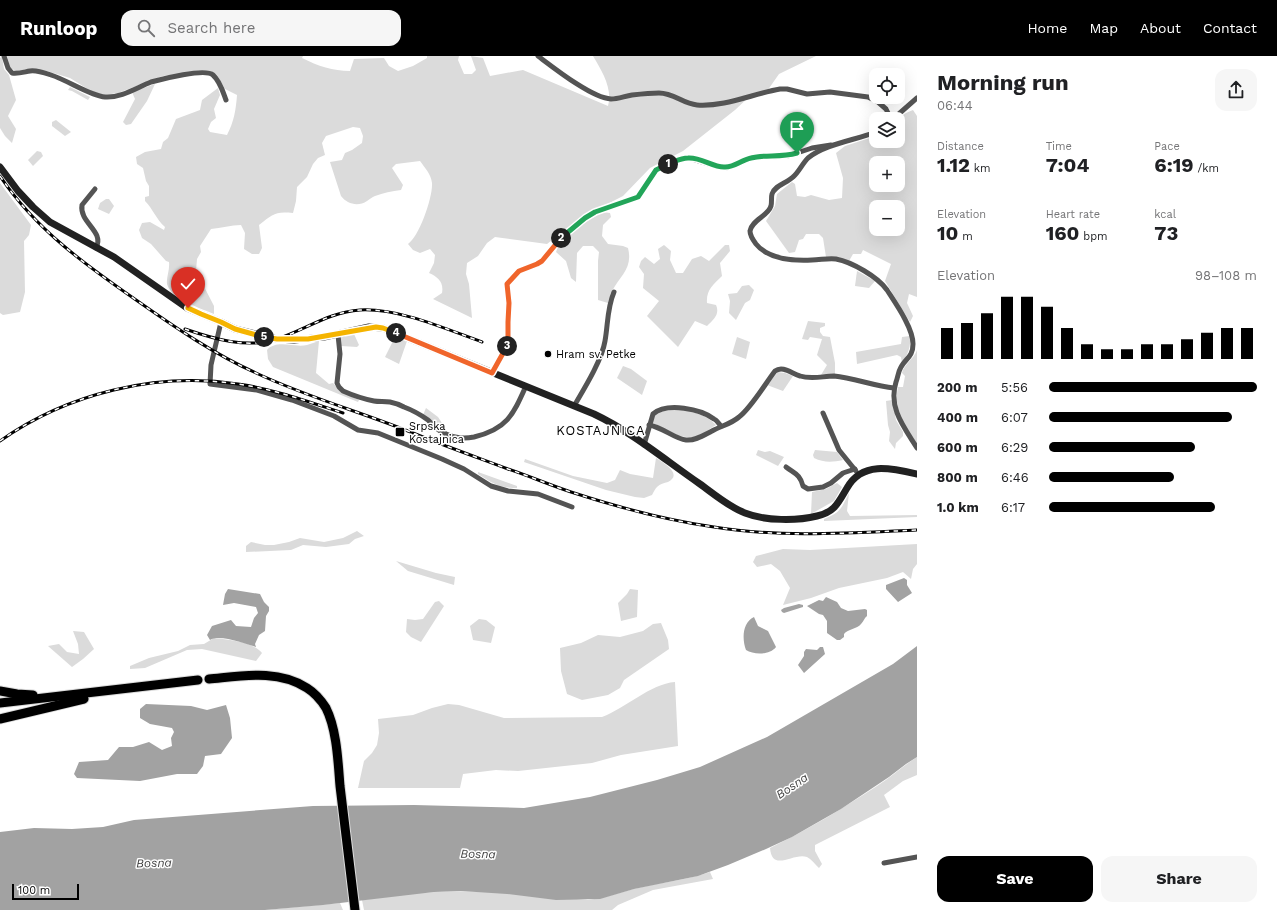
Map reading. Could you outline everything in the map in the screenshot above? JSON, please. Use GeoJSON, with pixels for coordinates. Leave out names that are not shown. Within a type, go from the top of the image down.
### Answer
{"type":"FeatureCollection","features":[{"type":"Feature","properties":{"kind":"highway"},"geometry":{"type":"LineString","coordinates":[[209,679],[262,675],[288,679],[307,688],[319,698],[326,709],[333,731],[355,910]]}},
{"type":"Feature","properties":{"kind":"highway"},"geometry":{"type":"LineString","coordinates":[[0,703],[198,680]]}},
{"type":"Feature","properties":{"kind":"highway"},"geometry":{"type":"LineString","coordinates":[[0,719],[127,689]]}},
{"type":"Feature","properties":{"kind":"highway"},"geometry":{"type":"LineString","coordinates":[[0,691],[17,694],[70,695]]}},
{"type":"Feature","properties":{"kind":"main road"},"geometry":{"type":"LineString","coordinates":[[0,167],[18,191],[50,222],[114,257],[188,308],[235,329],[277,339],[308,339],[338,335],[364,328],[380,327],[611,422],[729,505],[744,513],[763,518],[798,519],[818,516],[828,512],[836,506],[857,472],[872,469],[893,469],[917,474]]}},
{"type":"Feature","properties":{"kind":"street"},"geometry":{"type":"LineString","coordinates":[[4,56],[8,68],[12,73],[32,71],[45,73],[63,79],[91,93],[103,97],[111,97],[160,80],[207,73],[211,74],[217,80],[226,100]]}},
{"type":"Feature","properties":{"kind":"street"},"geometry":{"type":"LineString","coordinates":[[538,56],[584,88],[603,98],[612,99],[667,93],[689,103],[704,105],[738,100],[780,89],[787,89],[807,94],[830,92],[868,97],[878,102],[888,112]]}},
{"type":"Feature","properties":{"kind":"street"},"geometry":{"type":"LineString","coordinates":[[900,112],[917,98]]}},
{"type":"Feature","properties":{"kind":"street"},"geometry":{"type":"LineString","coordinates":[[492,373],[507,345],[509,303],[507,284],[510,280],[519,271],[542,261],[558,241],[585,218],[600,210],[638,197],[656,170],[682,158],[695,158],[726,168],[750,158],[788,156],[812,148],[836,144],[869,134]]}},
{"type":"Feature","properties":{"kind":"street"},"geometry":{"type":"LineString","coordinates":[[836,144],[808,158],[795,175],[775,189],[772,194],[772,204],[769,210],[751,228],[751,238],[760,250],[776,257],[808,260],[835,259],[850,263],[878,280],[886,289],[908,326],[912,337],[912,352],[909,358],[901,366],[894,388],[895,407],[900,421],[917,448]]}},
{"type":"Feature","properties":{"kind":"street"},"geometry":{"type":"LineString","coordinates":[[95,189],[82,205],[82,208],[88,224],[98,235],[99,243],[96,248]]}},
{"type":"Feature","properties":{"kind":"street"},"geometry":{"type":"LineString","coordinates":[[574,406],[593,371],[605,343],[608,309],[614,292]]}},
{"type":"Feature","properties":{"kind":"street"},"geometry":{"type":"LineString","coordinates":[[221,322],[211,365],[210,383],[212,385],[257,390],[292,400],[329,413],[358,430],[378,433],[442,459],[464,469],[491,486],[508,491],[538,494],[572,506]]}},
{"type":"Feature","properties":{"kind":"street"},"geometry":{"type":"LineString","coordinates":[[338,335],[340,354],[337,383],[342,391],[375,401],[390,402],[406,407],[427,420],[442,433],[451,436],[462,438],[472,437],[496,430],[507,420],[515,409],[526,386]]}},
{"type":"Feature","properties":{"kind":"street"},"geometry":{"type":"LineString","coordinates":[[649,425],[664,430],[682,440],[702,436],[720,426],[731,423],[740,416],[778,369],[810,378],[832,376],[894,388]]}},
{"type":"Feature","properties":{"kind":"street"},"geometry":{"type":"LineString","coordinates":[[644,445],[652,416],[655,412],[671,407],[691,409],[715,419],[720,426]]}},
{"type":"Feature","properties":{"kind":"street"},"geometry":{"type":"LineString","coordinates":[[823,413],[839,450],[857,472]]}},
{"type":"Feature","properties":{"kind":"street"},"geometry":{"type":"LineString","coordinates":[[786,467],[801,478],[803,486],[808,489],[823,487],[831,483],[843,473],[857,472]]}},
{"type":"Feature","properties":{"kind":"street"},"geometry":{"type":"LineString","coordinates":[[884,863],[917,857]]}},
{"type":"Feature","properties":{"kind":"shaded area"},"geometry":{"type":"Polygon","coordinates":[[[7,56],[303,56],[302,58],[320,66],[350,71],[354,59],[384,58],[389,66],[398,71],[413,66],[427,58],[427,56],[459,56],[458,60],[464,74],[472,74],[476,70],[471,56],[483,58],[490,76],[523,70],[608,106],[609,93],[606,80],[593,56],[816,56],[779,74],[765,94],[750,96],[735,110],[683,151],[650,168],[623,196],[580,218],[547,244],[495,237],[487,243],[478,256],[467,263],[466,274],[469,284],[472,318],[433,299],[442,293],[440,280],[429,273],[434,263],[435,255],[430,249],[420,253],[413,250],[408,244],[417,233],[421,225],[428,207],[432,189],[432,183],[428,171],[420,161],[396,164],[392,168],[403,185],[401,190],[378,195],[360,204],[349,203],[341,196],[330,162],[342,160],[345,153],[362,143],[363,136],[360,128],[353,127],[326,136],[322,143],[325,155],[318,158],[313,164],[307,177],[297,187],[293,213],[282,212],[274,214],[259,225],[262,248],[259,254],[252,254],[244,249],[245,233],[241,225],[211,229],[200,246],[201,252],[197,259],[196,271],[214,306],[214,314],[187,302],[169,289],[167,282],[169,262],[166,261],[151,244],[142,238],[139,230],[142,223],[150,222],[164,230],[165,227],[145,201],[145,197],[149,196],[149,186],[146,181],[143,168],[137,164],[136,157],[145,152],[161,149],[163,142],[168,138],[176,119],[200,110],[202,100],[218,88],[220,95],[214,109],[216,118],[211,122],[208,129],[210,132],[227,135],[234,115],[237,95],[225,89],[217,75],[211,72],[203,71],[163,76],[118,93],[104,95],[91,91],[70,78],[43,70],[30,69],[16,71],[10,67],[7,56]]]}},
{"type":"Feature","properties":{"kind":"shaded area"},"geometry":{"type":"Polygon","coordinates":[[[2,57],[4,69],[9,75],[16,100],[8,116],[16,129],[12,143],[0,128],[0,58],[2,57]]]}},
{"type":"Feature","properties":{"kind":"shaded area"},"geometry":{"type":"Polygon","coordinates":[[[155,84],[147,101],[131,124],[126,125],[123,122],[135,99],[132,92],[155,84]]]}},
{"type":"Feature","properties":{"kind":"shaded area"},"geometry":{"type":"Polygon","coordinates":[[[70,87],[90,97],[88,100],[68,90],[70,87]]]}},
{"type":"Feature","properties":{"kind":"shaded area"},"geometry":{"type":"Polygon","coordinates":[[[913,110],[917,116],[917,297],[909,294],[907,303],[913,316],[910,322],[885,281],[891,264],[863,250],[861,254],[853,254],[849,261],[838,257],[826,257],[823,238],[819,234],[806,234],[803,239],[799,240],[795,252],[789,253],[766,221],[775,206],[777,194],[792,182],[795,184],[797,196],[805,197],[811,195],[829,200],[842,198],[843,178],[836,153],[845,146],[869,138],[869,148],[905,148],[905,114],[913,110]]]}},
{"type":"Feature","properties":{"kind":"shaded area"},"geometry":{"type":"Polygon","coordinates":[[[56,120],[71,132],[65,136],[52,126],[52,122],[56,120]]]}},
{"type":"Feature","properties":{"kind":"shaded area"},"geometry":{"type":"Polygon","coordinates":[[[37,151],[41,152],[43,156],[33,166],[28,160],[37,151]]]}},
{"type":"Feature","properties":{"kind":"shaded area"},"geometry":{"type":"Polygon","coordinates":[[[0,183],[31,225],[29,235],[24,241],[25,292],[20,312],[3,315],[0,313],[0,183]]]}},
{"type":"Feature","properties":{"kind":"shaded area"},"geometry":{"type":"Polygon","coordinates":[[[106,199],[109,199],[114,206],[109,214],[98,209],[100,203],[106,199]]]}},
{"type":"Feature","properties":{"kind":"shaded area"},"geometry":{"type":"Polygon","coordinates":[[[603,212],[610,213],[611,217],[603,225],[602,236],[608,244],[628,248],[629,255],[628,266],[611,292],[608,303],[598,300],[599,252],[593,246],[583,246],[577,253],[576,282],[571,278],[566,261],[556,252],[558,246],[565,237],[585,222],[603,212]]]}},
{"type":"Feature","properties":{"kind":"shaded area"},"geometry":{"type":"Polygon","coordinates":[[[664,245],[671,251],[670,260],[676,273],[683,273],[692,259],[701,256],[709,261],[725,245],[729,245],[730,251],[720,263],[722,276],[711,288],[707,298],[707,303],[716,305],[716,316],[707,326],[695,321],[678,347],[647,316],[659,301],[643,288],[644,274],[639,267],[641,261],[645,257],[654,264],[660,259],[658,249],[664,245]]]}},
{"type":"Feature","properties":{"kind":"shaded area"},"geometry":{"type":"Polygon","coordinates":[[[857,271],[875,281],[869,288],[855,286],[857,271]]]}},
{"type":"Feature","properties":{"kind":"shaded area"},"geometry":{"type":"Polygon","coordinates":[[[749,285],[754,290],[750,300],[745,303],[736,320],[729,313],[730,301],[728,294],[737,293],[742,286],[749,285]]]}},
{"type":"Feature","properties":{"kind":"shaded area"},"geometry":{"type":"Polygon","coordinates":[[[808,321],[825,323],[825,326],[820,328],[820,332],[823,336],[830,337],[835,363],[835,375],[821,375],[827,365],[817,355],[822,339],[810,337],[808,340],[802,339],[808,321]]]}},
{"type":"Feature","properties":{"kind":"shaded area"},"geometry":{"type":"Polygon","coordinates":[[[354,334],[359,345],[357,347],[341,346],[340,337],[354,334]]]}},
{"type":"Feature","properties":{"kind":"shaded area"},"geometry":{"type":"Polygon","coordinates":[[[910,336],[909,350],[902,363],[901,357],[897,355],[857,364],[856,352],[901,344],[902,337],[910,336]]]}},
{"type":"Feature","properties":{"kind":"shaded area"},"geometry":{"type":"Polygon","coordinates":[[[395,337],[407,341],[399,364],[385,357],[395,337]]]}},
{"type":"Feature","properties":{"kind":"shaded area"},"geometry":{"type":"Polygon","coordinates":[[[737,337],[750,342],[746,359],[732,354],[737,337]]]}},
{"type":"Feature","properties":{"kind":"shaded area"},"geometry":{"type":"Polygon","coordinates":[[[319,341],[316,373],[329,384],[333,383],[341,392],[359,400],[358,402],[273,367],[268,359],[267,350],[276,345],[302,346],[319,341]]]}},
{"type":"Feature","properties":{"kind":"shaded area"},"geometry":{"type":"Polygon","coordinates":[[[917,350],[917,444],[901,417],[897,403],[897,395],[898,387],[903,387],[905,376],[902,373],[903,370],[917,350]]]}},
{"type":"Feature","properties":{"kind":"shaded area"},"geometry":{"type":"Polygon","coordinates":[[[623,366],[631,369],[647,381],[642,395],[617,378],[623,366]]]}},
{"type":"Feature","properties":{"kind":"shaded area"},"geometry":{"type":"Polygon","coordinates":[[[778,372],[793,376],[783,391],[767,385],[778,372]]]}},
{"type":"Feature","properties":{"kind":"shaded area"},"geometry":{"type":"Polygon","coordinates":[[[892,400],[896,420],[903,432],[903,436],[896,443],[895,449],[889,441],[890,432],[886,401],[892,400]]]}},
{"type":"Feature","properties":{"kind":"shaded area"},"geometry":{"type":"Polygon","coordinates":[[[426,408],[438,417],[442,423],[440,427],[423,415],[426,408]]]}},
{"type":"Feature","properties":{"kind":"shaded area"},"geometry":{"type":"Polygon","coordinates":[[[672,409],[696,413],[712,421],[716,425],[706,432],[693,437],[687,437],[675,434],[652,423],[656,413],[672,409]]]}},
{"type":"Feature","properties":{"kind":"shaded area"},"geometry":{"type":"Polygon","coordinates":[[[758,450],[765,452],[770,451],[784,457],[778,466],[756,455],[758,450]]]}},
{"type":"Feature","properties":{"kind":"shaded area"},"geometry":{"type":"Polygon","coordinates":[[[815,450],[837,452],[843,460],[828,462],[818,460],[814,458],[813,455],[815,450]]]}},
{"type":"Feature","properties":{"kind":"shaded area"},"geometry":{"type":"Polygon","coordinates":[[[656,458],[667,465],[674,475],[668,482],[657,487],[652,495],[644,498],[606,490],[524,462],[525,459],[573,476],[607,483],[615,480],[620,470],[630,474],[653,478],[656,458]]]}},
{"type":"Feature","properties":{"kind":"shaded area"},"geometry":{"type":"Polygon","coordinates":[[[478,472],[517,486],[517,488],[505,487],[496,484],[478,474],[478,472]]]}},
{"type":"Feature","properties":{"kind":"shaded area"},"geometry":{"type":"Polygon","coordinates":[[[837,483],[842,487],[834,501],[811,514],[812,492],[826,489],[837,483]]]}},
{"type":"Feature","properties":{"kind":"shaded area"},"geometry":{"type":"Polygon","coordinates":[[[849,493],[847,511],[850,516],[917,515],[917,517],[824,521],[824,519],[840,509],[849,493]]]}},
{"type":"Feature","properties":{"kind":"shaded area"},"geometry":{"type":"Polygon","coordinates":[[[357,531],[364,536],[355,539],[349,544],[326,547],[303,545],[291,550],[246,552],[246,546],[251,542],[274,545],[300,538],[324,542],[343,538],[357,531]]]}},
{"type":"Feature","properties":{"kind":"shaded area"},"geometry":{"type":"Polygon","coordinates":[[[917,544],[917,564],[913,569],[911,579],[903,572],[887,578],[839,588],[811,598],[783,605],[790,588],[780,571],[771,564],[757,567],[753,562],[756,556],[783,549],[810,550],[917,544]]]}},
{"type":"Feature","properties":{"kind":"shaded area"},"geometry":{"type":"Polygon","coordinates":[[[396,561],[455,577],[454,585],[408,571],[396,561]]]}},
{"type":"Feature","properties":{"kind":"shaded area"},"geometry":{"type":"Polygon","coordinates":[[[630,589],[638,590],[637,617],[621,621],[618,603],[630,589]]]}},
{"type":"Feature","properties":{"kind":"shaded area"},"geometry":{"type":"Polygon","coordinates":[[[439,601],[444,606],[421,642],[411,637],[406,632],[407,619],[423,619],[435,602],[439,601]]]}},
{"type":"Feature","properties":{"kind":"shaded area"},"geometry":{"type":"Polygon","coordinates":[[[479,619],[486,620],[495,627],[491,643],[473,640],[470,626],[479,619]]]}},
{"type":"Feature","properties":{"kind":"shaded area"},"geometry":{"type":"Polygon","coordinates":[[[661,623],[668,640],[669,649],[624,680],[620,688],[608,695],[582,700],[567,694],[561,671],[560,648],[581,643],[598,635],[620,637],[643,631],[653,624],[661,623]]]}},
{"type":"Feature","properties":{"kind":"shaded area"},"geometry":{"type":"Polygon","coordinates":[[[73,631],[84,632],[94,649],[72,667],[48,646],[59,644],[67,652],[79,654],[78,644],[73,631]]]}},
{"type":"Feature","properties":{"kind":"shaded area"},"geometry":{"type":"Polygon","coordinates":[[[214,638],[233,640],[246,644],[262,653],[256,661],[202,649],[187,650],[145,668],[130,669],[130,666],[149,658],[178,651],[190,645],[204,644],[214,638]]]}},
{"type":"Feature","properties":{"kind":"shaded area"},"geometry":{"type":"Polygon","coordinates":[[[675,682],[678,746],[621,755],[592,763],[518,771],[496,770],[463,774],[460,788],[358,788],[364,761],[377,745],[379,733],[378,719],[413,715],[448,704],[459,705],[504,718],[602,717],[656,687],[675,682]]]}},
{"type":"Feature","properties":{"kind":"shaded area"},"geometry":{"type":"Polygon","coordinates":[[[917,757],[917,775],[903,781],[884,795],[890,807],[815,845],[815,851],[822,864],[819,868],[807,857],[802,856],[779,861],[772,855],[770,848],[811,827],[851,803],[882,783],[917,757]]]}},
{"type":"Feature","properties":{"kind":"shaded area"},"geometry":{"type":"Polygon","coordinates":[[[710,872],[713,879],[653,890],[618,905],[612,910],[364,910],[362,900],[417,893],[473,891],[588,900],[710,872]]]}},
{"type":"Feature","properties":{"kind":"shaded area"},"geometry":{"type":"Polygon","coordinates":[[[340,903],[343,910],[265,910],[340,903]]]}},
{"type":"Feature","properties":{"kind":"water"},"geometry":{"type":"Polygon","coordinates":[[[904,578],[907,580],[907,585],[912,593],[898,602],[886,589],[886,585],[904,578]]]}},
{"type":"Feature","properties":{"kind":"water"},"geometry":{"type":"Polygon","coordinates":[[[228,589],[260,594],[264,602],[269,607],[269,611],[266,616],[265,631],[259,635],[255,644],[256,647],[220,638],[210,640],[207,635],[212,626],[231,620],[236,626],[251,627],[254,618],[258,613],[256,607],[234,603],[223,605],[225,594],[228,589]]]}},
{"type":"Feature","properties":{"kind":"water"},"geometry":{"type":"Polygon","coordinates":[[[826,597],[837,602],[841,608],[848,611],[867,610],[867,616],[861,624],[846,632],[844,637],[840,640],[837,640],[827,633],[827,621],[823,615],[807,606],[819,600],[823,601],[826,597]]]}},
{"type":"Feature","properties":{"kind":"water"},"geometry":{"type":"Polygon","coordinates":[[[799,604],[803,605],[803,607],[784,613],[781,610],[784,608],[799,604]]]}},
{"type":"Feature","properties":{"kind":"water"},"geometry":{"type":"Polygon","coordinates":[[[754,617],[758,626],[768,631],[776,647],[770,652],[757,653],[746,650],[744,641],[745,627],[754,617]]]}},
{"type":"Feature","properties":{"kind":"water","name":"Bosna"},"geometry":{"type":"Polygon","coordinates":[[[917,646],[917,757],[841,809],[792,837],[728,865],[698,876],[634,889],[600,899],[556,900],[507,894],[461,891],[434,892],[265,910],[0,910],[0,832],[34,828],[72,829],[103,827],[134,820],[313,806],[414,805],[524,808],[590,797],[657,780],[700,767],[767,737],[893,664],[917,646]]]}},
{"type":"Feature","properties":{"kind":"water"},"geometry":{"type":"Polygon","coordinates":[[[820,647],[823,647],[825,654],[804,673],[798,665],[804,656],[804,652],[806,649],[817,650],[820,647]]]}},
{"type":"Feature","properties":{"kind":"water"},"geometry":{"type":"Polygon","coordinates":[[[146,704],[191,706],[207,710],[226,705],[230,718],[232,738],[221,754],[205,756],[203,766],[197,774],[177,774],[140,781],[77,778],[74,774],[79,762],[108,760],[119,747],[133,747],[149,742],[162,750],[172,746],[171,738],[174,732],[172,728],[150,724],[140,718],[140,709],[146,704]]]}},
{"type":"Feature","properties":{"kind":"railway"},"geometry":{"type":"LineString","coordinates":[[0,176],[14,195],[46,230],[100,275],[210,349],[240,366],[295,390],[563,489],[606,503],[659,517],[714,527],[764,533],[815,534],[917,530]]}},
{"type":"Feature","properties":{"kind":"railway"},"geometry":{"type":"LineString","coordinates":[[185,329],[231,342],[266,342],[338,314],[349,311],[375,310],[422,320],[482,342]]}},
{"type":"Feature","properties":{"kind":"railway"},"geometry":{"type":"LineString","coordinates":[[0,441],[26,424],[54,410],[84,399],[114,390],[145,384],[176,381],[207,381],[251,386],[291,396],[343,413]]}},
{"type":"Feature","properties":{"kind":"place","name":"Hram sv. Petke"},"geometry":{"type":"Point","coordinates":[548,354]}},
{"type":"Feature","properties":{"kind":"place","name":"Srpska Kostajnica"},"geometry":{"type":"Point","coordinates":[400,432]}},
{"type":"Feature","properties":{"kind":"district","name":"KOSTAJNICA"},"geometry":{"type":"Point","coordinates":[601,430]}},
{"type":"Feature","properties":{"kind":"route"},"geometry":{"type":"LineString","coordinates":[[188,308],[246,333],[277,339],[308,339],[338,335],[364,328],[380,327],[492,373],[507,345],[509,303],[507,284],[519,271],[542,261],[558,241],[585,218],[595,212],[638,197],[656,170],[682,158],[695,158],[726,168],[750,158],[788,156],[797,153]]}}]}
